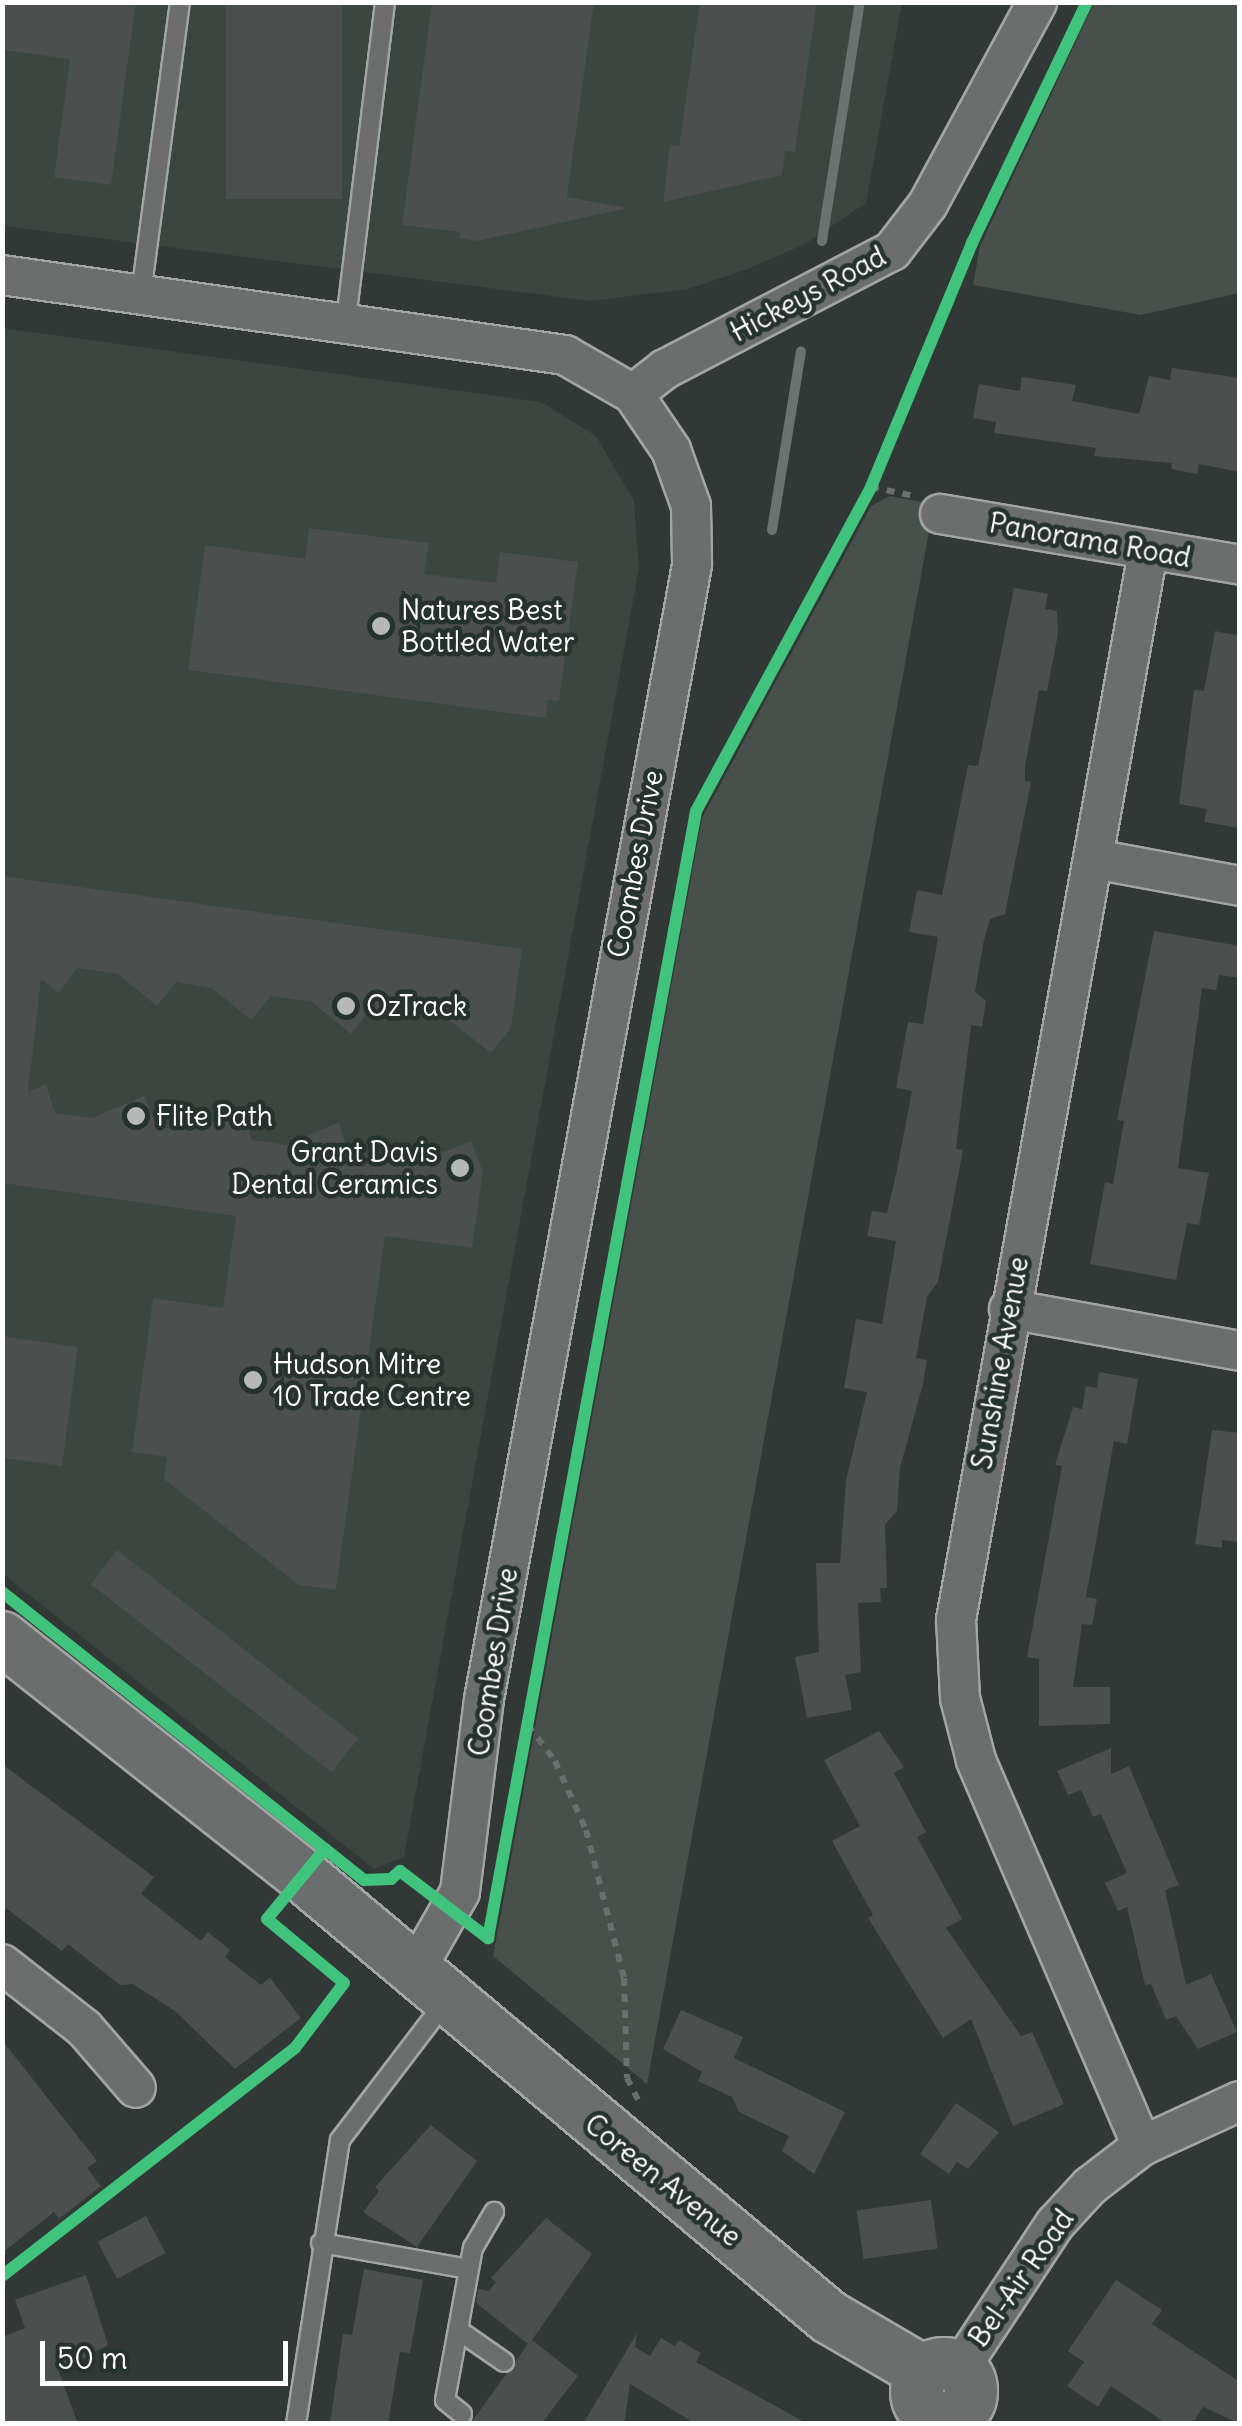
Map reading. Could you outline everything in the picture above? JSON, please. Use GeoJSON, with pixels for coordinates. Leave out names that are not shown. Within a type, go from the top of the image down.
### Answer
{"type":"FeatureCollection","features":[{"type":"Feature","properties":{"kind":"street","name":"Hickeys Road"},"geometry":{"type":"LineString","coordinates":[[633,394],[666,368],[892,251],[928,204],[1037,2]]}},
{"type":"Feature","properties":{"kind":"street","name":"Coombes Drive"},"geometry":{"type":"LineString","coordinates":[[2,276],[527,344],[581,362],[633,394],[682,478],[691,506],[692,565],[484,1699],[460,1892],[429,1988]]}},
{"type":"Feature","properties":{"kind":"street","name":"Panorama Road"},"geometry":{"type":"LineString","coordinates":[[940,514],[1240,565]]}},
{"type":"Feature","properties":{"kind":"street","name":"Sunshine Avenue"},"geometry":{"type":"LineString","coordinates":[[1142,2146],[976,1760],[960,1698],[960,1585],[1148,552]]}},
{"type":"Feature","properties":{"kind":"street"},"geometry":{"type":"LineString","coordinates":[[1094,860],[1240,886]]}},
{"type":"Feature","properties":{"kind":"street"},"geometry":{"type":"LineString","coordinates":[[1009,1309],[1240,1351]]}},
{"type":"Feature","properties":{"kind":"street","name":"Coreen Avenue"},"geometry":{"type":"LineString","coordinates":[[2,1638],[302,1876],[429,1988],[829,2317],[959,2393]]}},
{"type":"Feature","properties":{"kind":"street","name":"Coreen Avenue"},"geometry":{"type":"LineString","coordinates":[[2,1677],[294,1909],[429,1988]]}},
{"type":"Feature","properties":{"kind":"street"},"geometry":{"type":"LineString","coordinates":[[2,1964],[84,2028],[136,2088]]}},
{"type":"Feature","properties":{"kind":"street","name":"Bel-Air Road"},"geometry":{"type":"LineString","coordinates":[[959,2393],[1056,2224],[1090,2186],[1142,2146],[1240,2101]]}},
{"type":"Feature","properties":{"kind":"lane"},"geometry":{"type":"LineString","coordinates":[[141,294],[180,2]]}},
{"type":"Feature","properties":{"kind":"lane"},"geometry":{"type":"LineString","coordinates":[[346,320],[385,2]]}},
{"type":"Feature","properties":{"kind":"lane"},"geometry":{"type":"LineString","coordinates":[[296,2424],[321,2243],[344,2128],[429,1988]]}},
{"type":"Feature","properties":{"kind":"lane"},"geometry":{"type":"LineString","coordinates":[[462,2414],[445,2400],[468,2269],[494,2212]]}},
{"type":"Feature","properties":{"kind":"lane"},"geometry":{"type":"LineString","coordinates":[[321,2243],[468,2269]]}},
{"type":"Feature","properties":{"kind":"lane"},"geometry":{"type":"LineString","coordinates":[[458,2330],[504,2362]]}},
{"type":"Feature","properties":{"kind":"path"},"geometry":{"type":"LineString","coordinates":[[864,502],[877,472]]}},
{"type":"Feature","properties":{"kind":"path"},"geometry":{"type":"LineString","coordinates":[[524,1744],[531,1706]]}},
{"type":"Feature","properties":{"kind":"path"},"geometry":{"type":"LineString","coordinates":[[528,1724],[555,1761],[586,1830],[613,1921],[624,1978],[626,2078],[644,2110],[616,2142]]}},
{"type":"Feature","properties":{"kind":"shaded area"},"geometry":{"type":"Polygon","coordinates":[[[3,3],[902,3],[866,203],[805,244],[748,269],[688,289],[591,301],[3,226],[3,3]]]}},
{"type":"Feature","properties":{"kind":"shaded area"},"geometry":{"type":"Polygon","coordinates":[[[1094,3],[1239,3],[1239,293],[1141,315],[973,285],[980,246],[1094,3]]]}},
{"type":"Feature","properties":{"kind":"shaded area"},"geometry":{"type":"Polygon","coordinates":[[[2,328],[541,402],[596,436],[634,501],[639,568],[404,1857],[374,1869],[3,1574],[2,328]]]}},
{"type":"Feature","properties":{"kind":"shaded area"},"geometry":{"type":"Polygon","coordinates":[[[890,496],[934,504],[647,2084],[493,1956],[702,818],[871,506],[890,496]]]}},
{"type":"Feature","properties":{"kind":"building"},"geometry":{"type":"Polygon","coordinates":[[[2,2],[136,2],[111,185],[54,177],[70,59],[2,50],[2,2]]]}},
{"type":"Feature","properties":{"kind":"building"},"geometry":{"type":"Polygon","coordinates":[[[226,2],[342,2],[342,199],[226,199],[226,2]]]}},
{"type":"Feature","properties":{"kind":"building"},"geometry":{"type":"Polygon","coordinates":[[[432,2],[594,2],[567,197],[628,208],[477,241],[459,238],[460,232],[402,225],[432,2]]]}},
{"type":"Feature","properties":{"kind":"building"},"geometry":{"type":"Polygon","coordinates":[[[700,2],[817,2],[795,152],[785,151],[782,175],[663,202],[670,145],[679,146],[700,2]]]}},
{"type":"Feature","properties":{"kind":"building"},"geometry":{"type":"Polygon","coordinates":[[[1172,368],[1240,378],[1240,472],[1199,464],[1197,474],[1171,469],[1172,463],[1094,456],[1096,448],[994,433],[996,422],[973,418],[979,384],[1020,391],[1022,377],[1076,385],[1072,401],[1139,414],[1149,376],[1170,380],[1172,368]]]}},
{"type":"Feature","properties":{"kind":"building","name":"Natures Best Bottled Water"},"geometry":{"type":"Polygon","coordinates":[[[309,528],[429,543],[424,574],[496,583],[500,552],[578,562],[559,701],[548,700],[546,718],[188,670],[205,545],[305,559],[309,528]]]}},
{"type":"Feature","properties":{"kind":"building"},"geometry":{"type":"Polygon","coordinates":[[[1014,588],[1048,594],[1045,609],[1057,611],[1058,634],[1047,691],[1039,690],[1025,767],[1025,781],[1031,782],[1005,914],[990,919],[984,940],[975,992],[986,1001],[982,1027],[971,1025],[956,1149],[963,1150],[938,1282],[927,1297],[916,1358],[927,1360],[900,1468],[897,1511],[885,1525],[887,1588],[880,1588],[881,1602],[858,1603],[861,1672],[845,1675],[852,1710],[807,1718],[795,1657],[819,1652],[816,1563],[840,1563],[846,1480],[867,1392],[844,1388],[856,1319],[882,1324],[896,1241],[867,1236],[872,1211],[887,1213],[912,1091],[896,1088],[908,1022],[923,1024],[938,937],[909,932],[917,890],[942,895],[968,765],[978,766],[1014,588]]]}},
{"type":"Feature","properties":{"kind":"building"},"geometry":{"type":"Polygon","coordinates":[[[1215,631],[1240,636],[1240,828],[1204,822],[1207,809],[1179,804],[1194,690],[1204,691],[1215,631]]]}},
{"type":"Feature","properties":{"kind":"building"},"geometry":{"type":"Polygon","coordinates":[[[2,876],[522,949],[511,1028],[491,1053],[449,1020],[370,1009],[351,1034],[312,1002],[271,996],[251,1020],[212,988],[176,982],[157,1006],[118,974],[77,968],[59,993],[41,979],[28,1092],[46,1084],[55,1113],[92,1118],[144,1096],[157,1127],[190,1131],[242,1109],[252,1140],[287,1145],[339,1122],[348,1153],[417,1163],[471,1141],[483,1172],[472,1248],[385,1236],[336,1590],[299,1585],[164,1479],[167,1457],[132,1452],[153,1298],[223,1308],[236,1216],[2,1183],[2,876]]]}},
{"type":"Feature","properties":{"kind":"building"},"geometry":{"type":"Polygon","coordinates":[[[1154,931],[1240,946],[1240,978],[1219,975],[1216,990],[1202,988],[1178,1168],[1209,1173],[1199,1225],[1187,1223],[1176,1280],[1090,1264],[1105,1182],[1113,1184],[1124,1121],[1117,1120],[1154,931]]]}},
{"type":"Feature","properties":{"kind":"building"},"geometry":{"type":"Polygon","coordinates":[[[2,1336],[78,1347],[62,1466],[2,1458],[2,1336]]]}},
{"type":"Feature","properties":{"kind":"building"},"geometry":{"type":"Polygon","coordinates":[[[1099,1372],[1138,1379],[1127,1444],[1114,1441],[1086,1597],[1097,1599],[1092,1625],[1082,1624],[1073,1687],[1110,1687],[1110,1724],[1039,1726],[1039,1659],[1027,1657],[1062,1466],[1055,1465],[1073,1407],[1082,1409],[1086,1386],[1097,1388],[1099,1372]]]}},
{"type":"Feature","properties":{"kind":"building"},"geometry":{"type":"Polygon","coordinates":[[[1212,1430],[1240,1433],[1240,1542],[1222,1540],[1222,1548],[1195,1544],[1212,1430]]]}},
{"type":"Feature","properties":{"kind":"building"},"geometry":{"type":"Polygon","coordinates":[[[117,1550],[358,1738],[332,1772],[91,1584],[117,1550]]]}},
{"type":"Feature","properties":{"kind":"building"},"geometry":{"type":"Polygon","coordinates":[[[879,1731],[904,1767],[894,1773],[926,1832],[917,1837],[962,1919],[946,1928],[1021,2036],[1032,2032],[1064,2104],[1013,2126],[971,2019],[943,2038],[868,1918],[873,1915],[832,1841],[860,1826],[824,1760],[879,1731]]]}},
{"type":"Feature","properties":{"kind":"building"},"geometry":{"type":"Polygon","coordinates":[[[1111,1748],[1111,1774],[1129,1766],[1179,1885],[1165,1890],[1186,1985],[1211,1974],[1237,2032],[1198,2049],[1176,2016],[1166,2020],[1151,1984],[1145,1985],[1127,1907],[1118,1911],[1105,1883],[1127,1873],[1101,1814],[1093,1817],[1081,1790],[1068,1795],[1057,1771],[1111,1748]]]}},
{"type":"Feature","properties":{"kind":"building"},"geometry":{"type":"Polygon","coordinates":[[[2,1764],[154,1877],[141,1894],[201,1941],[208,1932],[230,1950],[225,1957],[261,1985],[270,1978],[301,2018],[235,2069],[175,2011],[133,1984],[120,1985],[68,1944],[62,1951],[2,1905],[2,1764]]]}},
{"type":"Feature","properties":{"kind":"building"},"geometry":{"type":"Polygon","coordinates":[[[681,2010],[743,2037],[734,2058],[845,2112],[814,2174],[782,2151],[789,2136],[739,2112],[732,2097],[698,2081],[702,2072],[663,2049],[681,2010]]]}},
{"type":"Feature","properties":{"kind":"building"},"geometry":{"type":"Polygon","coordinates":[[[2,2040],[97,2161],[87,2168],[101,2186],[59,2219],[54,2212],[2,2253],[2,2040]]]}},
{"type":"Feature","properties":{"kind":"building"},"geometry":{"type":"Polygon","coordinates":[[[956,2103],[999,2132],[968,2169],[957,2162],[949,2174],[920,2154],[956,2103]]]}},
{"type":"Feature","properties":{"kind":"building"},"geometry":{"type":"Polygon","coordinates":[[[431,2125],[477,2161],[417,2247],[363,2212],[379,2191],[375,2187],[431,2125]]]}},
{"type":"Feature","properties":{"kind":"building"},"geometry":{"type":"Polygon","coordinates":[[[931,2200],[938,2249],[864,2259],[857,2210],[931,2200]]]}},
{"type":"Feature","properties":{"kind":"building"},"geometry":{"type":"Polygon","coordinates":[[[146,2216],[166,2253],[117,2279],[97,2242],[146,2216]]]}},
{"type":"Feature","properties":{"kind":"building"},"geometry":{"type":"Polygon","coordinates":[[[546,2218],[592,2254],[532,2340],[578,2376],[541,2424],[470,2424],[528,2344],[476,2303],[478,2289],[489,2291],[496,2282],[491,2278],[546,2218]]]}},
{"type":"Feature","properties":{"kind":"building"},"geometry":{"type":"Polygon","coordinates":[[[364,2269],[423,2280],[410,2353],[400,2352],[388,2424],[330,2424],[343,2334],[352,2335],[364,2269]]]}},
{"type":"Feature","properties":{"kind":"building"},"geometry":{"type":"Polygon","coordinates":[[[86,2275],[108,2345],[59,2372],[78,2424],[2,2424],[2,2337],[25,2328],[15,2300],[86,2275]]]}},
{"type":"Feature","properties":{"kind":"building"},"geometry":{"type":"Polygon","coordinates":[[[1116,2280],[1162,2310],[1152,2324],[1240,2382],[1240,2424],[1203,2407],[1192,2424],[1167,2424],[1111,2386],[1098,2407],[1067,2386],[1084,2362],[1068,2351],[1116,2280]]]}},
{"type":"Feature","properties":{"kind":"building"},"geometry":{"type":"Polygon","coordinates":[[[637,2333],[635,2347],[650,2356],[661,2338],[675,2346],[679,2340],[701,2353],[696,2362],[808,2424],[696,2424],[630,2384],[624,2424],[583,2424],[637,2333]]]}},
{"type":"Feature","properties":{"kind":"waterway"},"geometry":{"type":"LineString","coordinates":[[822,241],[860,2]]}},
{"type":"Feature","properties":{"kind":"waterway"},"geometry":{"type":"LineString","coordinates":[[772,530],[801,351]]}},
{"type":"Feature","properties":{"kind":"cycle path"},"geometry":{"type":"LineString","coordinates":[[2,2276],[295,2048],[344,1983],[267,1919],[325,1849],[364,1880],[391,1879],[400,1871],[488,1938],[696,811],[871,487],[972,243],[1087,2]]}},
{"type":"Feature","properties":{"kind":"cycle path"},"geometry":{"type":"LineString","coordinates":[[2,1592],[325,1849]]}},
{"type":"Feature","properties":{"kind":"place","name":"Natures Best Bottled Water"},"geometry":{"type":"Point","coordinates":[381,626]}},
{"type":"Feature","properties":{"kind":"place","name":"OzTrack"},"geometry":{"type":"Point","coordinates":[346,1006]}},
{"type":"Feature","properties":{"kind":"place","name":"Flite Path"},"geometry":{"type":"Point","coordinates":[136,1116]}},
{"type":"Feature","properties":{"kind":"place","name":"Grant Davis Dental Ceramics"},"geometry":{"type":"Point","coordinates":[460,1168]}},
{"type":"Feature","properties":{"kind":"place","name":"Hudson Mitre 10 Trade Centre"},"geometry":{"type":"Point","coordinates":[253,1380]}}]}
